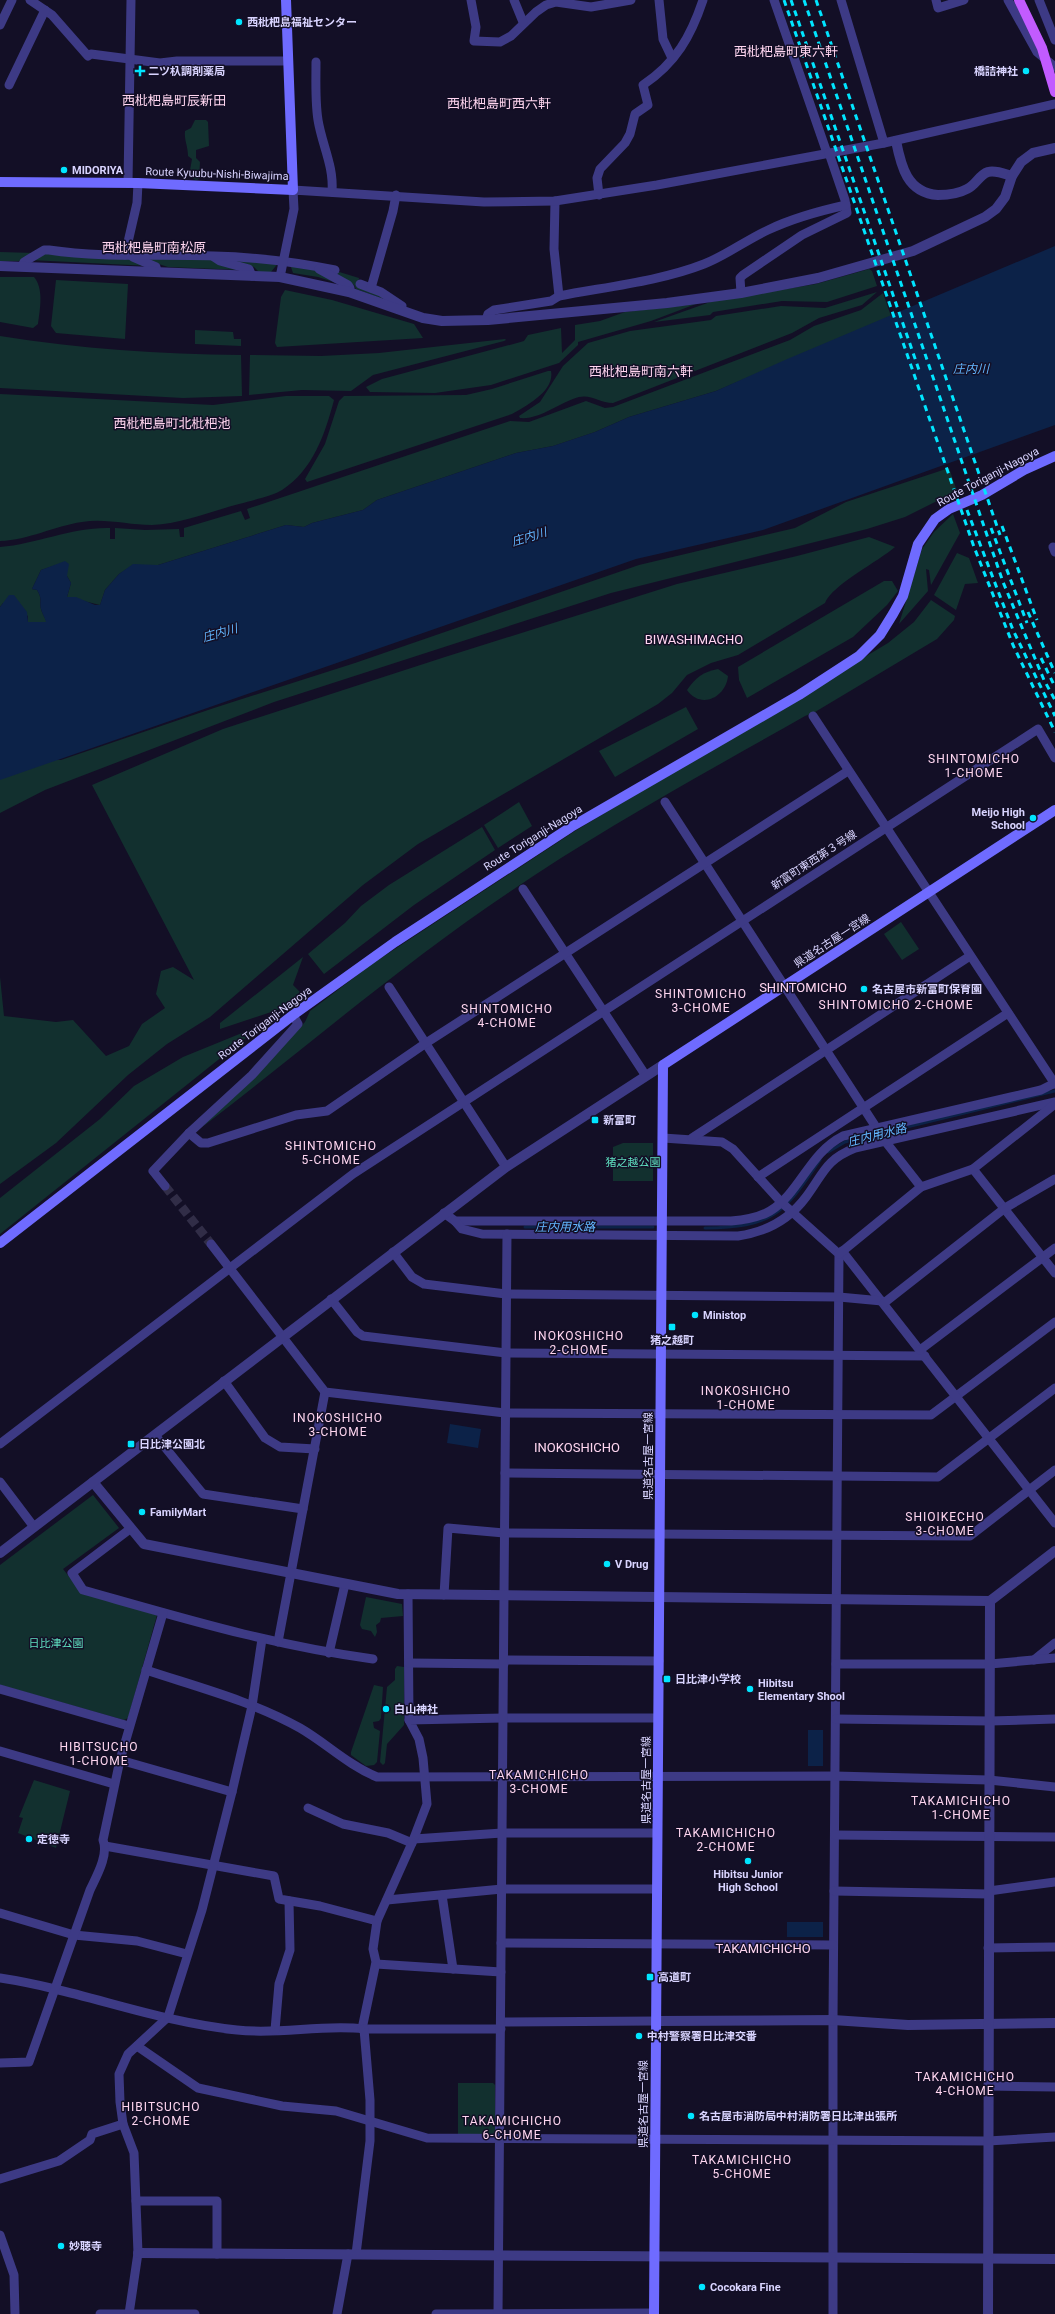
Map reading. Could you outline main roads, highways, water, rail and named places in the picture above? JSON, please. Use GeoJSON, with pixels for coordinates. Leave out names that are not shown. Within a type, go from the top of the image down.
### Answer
{"type":"FeatureCollection","features":[{"type":"Feature","properties":{"kind":"main road","name":"Route Kyuubu-Nishi-Biwajima"},"geometry":{"type":"LineString","coordinates":[[0,182],[133,183],[293,190],[286,0]]}},
{"type":"Feature","properties":{"kind":"main road"},"geometry":{"type":"LineString","coordinates":[[1019,0],[1042,48],[1055,92]]}},
{"type":"Feature","properties":{"kind":"main road","name":"Route Toriganji-Nagoya"},"geometry":{"type":"LineString","coordinates":[[0,1243],[293,1015],[395,942],[509,866],[571,827],[799,695],[859,656],[880,635],[894,614],[903,596],[918,544],[935,519],[949,510],[982,495],[1024,470],[1055,456]]}},
{"type":"Feature","properties":{"kind":"main road","name":"県道名古屋一宮線"},"geometry":{"type":"LineString","coordinates":[[654,2313],[663,1064],[1055,810]]}},
{"type":"Feature","properties":{"kind":"water","name":"庄内川"},"geometry":{"type":"Polygon","coordinates":[[[1055,246],[1055,425],[763,530],[636,559],[0,780],[0,607],[9,595],[14,595],[27,612],[28,622],[46,622],[40,606],[39,593],[37,590],[32,589],[41,570],[65,561],[69,564],[67,576],[71,583],[67,597],[76,597],[95,605],[100,605],[105,590],[119,574],[133,564],[158,565],[286,525],[304,527],[312,523],[363,510],[377,500],[516,453],[553,446],[595,432],[629,417],[716,391],[785,360],[1055,246]]]}},
{"type":"Feature","properties":{"kind":"water"},"geometry":{"type":"Polygon","coordinates":[[[450,1424],[481,1429],[478,1448],[447,1443],[450,1424]]]}},
{"type":"Feature","properties":{"kind":"water"},"geometry":{"type":"Polygon","coordinates":[[[808,1730],[823,1730],[823,1766],[808,1766],[808,1730]]]}},
{"type":"Feature","properties":{"kind":"water"},"geometry":{"type":"Polygon","coordinates":[[[787,1922],[823,1922],[823,1937],[787,1937],[787,1922]]]}},
{"type":"Feature","properties":{"kind":"waterway","name":"庄内用水路"},"geometry":{"type":"LineString","coordinates":[[828,1152],[845,1142],[1055,1091]]}},
{"type":"Feature","properties":{"kind":"waterway","name":"庄内用水路"},"geometry":{"type":"LineString","coordinates":[[705,1228],[746,1225],[761,1221],[774,1214],[796,1194],[820,1160]]}},
{"type":"Feature","properties":{"kind":"waterway","name":"庄内用水路"},"geometry":{"type":"LineString","coordinates":[[525,1227],[653,1227]]}},
{"type":"Feature","properties":{"kind":"tunnel"},"geometry":{"type":"LineString","coordinates":[[165,1186],[211,1244]]}},
{"type":"Feature","properties":{"kind":"railway"},"geometry":{"type":"LineString","coordinates":[[784,0],[974,547],[1013,645],[1055,732]]}},
{"type":"Feature","properties":{"kind":"railway"},"geometry":{"type":"LineString","coordinates":[[791,0],[919,370]]}},
{"type":"Feature","properties":{"kind":"railway"},"geometry":{"type":"LineString","coordinates":[[804,0],[1003,582],[1044,680],[1055,700]]}},
{"type":"Feature","properties":{"kind":"railway"},"geometry":{"type":"LineString","coordinates":[[816,0],[1000,535]]}},
{"type":"Feature","properties":{"kind":"railway"},"geometry":{"type":"LineString","coordinates":[[967,510],[1013,630],[1055,716]]}},
{"type":"Feature","properties":{"kind":"railway"},"geometry":{"type":"LineString","coordinates":[[1002,526],[1037,620]]}},
{"type":"Feature","properties":{"kind":"railway"},"geometry":{"type":"LineString","coordinates":[[991,528],[1027,623]]}},
{"type":"Feature","properties":{"kind":"railway"},"geometry":{"type":"LineString","coordinates":[[1028,612],[1055,673]]}},
{"type":"Feature","properties":{"kind":"railway"},"geometry":{"type":"LineString","coordinates":[[1041,658],[1055,687]]}},
{"type":"Feature","properties":{"kind":"place","name":"西枇杷島福祉センター"},"geometry":{"type":"Point","coordinates":[239,22]}},
{"type":"Feature","properties":{"kind":"place","name":"二ツ杁調剤薬局"},"geometry":{"type":"Point","coordinates":[140,71]}},
{"type":"Feature","properties":{"kind":"place","name":"橋詰神社"},"geometry":{"type":"Point","coordinates":[1026,71]}},
{"type":"Feature","properties":{"kind":"place","name":"MIDORIYA"},"geometry":{"type":"Point","coordinates":[64,170]}},
{"type":"Feature","properties":{"kind":"place","name":"Meijo High School"},"geometry":{"type":"Point","coordinates":[1033,818]}},
{"type":"Feature","properties":{"kind":"place","name":"名古屋市新富町保育園"},"geometry":{"type":"Point","coordinates":[864,989]}},
{"type":"Feature","properties":{"kind":"place","name":"新富町"},"geometry":{"type":"Point","coordinates":[595,1120]}},
{"type":"Feature","properties":{"kind":"place","name":"Ministop"},"geometry":{"type":"Point","coordinates":[695,1315]}},
{"type":"Feature","properties":{"kind":"place","name":"猪之越町"},"geometry":{"type":"Point","coordinates":[672,1327]}},
{"type":"Feature","properties":{"kind":"place","name":"日比津公園北"},"geometry":{"type":"Point","coordinates":[131,1444]}},
{"type":"Feature","properties":{"kind":"place","name":"FamilyMart"},"geometry":{"type":"Point","coordinates":[142,1512]}},
{"type":"Feature","properties":{"kind":"place","name":"V Drug"},"geometry":{"type":"Point","coordinates":[607,1564]}},
{"type":"Feature","properties":{"kind":"place","name":"日比津小学校"},"geometry":{"type":"Point","coordinates":[667,1679]}},
{"type":"Feature","properties":{"kind":"place","name":"Hibitsu Elementary Shool"},"geometry":{"type":"Point","coordinates":[750,1689]}},
{"type":"Feature","properties":{"kind":"place","name":"白山神社"},"geometry":{"type":"Point","coordinates":[386,1709]}},
{"type":"Feature","properties":{"kind":"place","name":"定徳寺"},"geometry":{"type":"Point","coordinates":[29,1839]}},
{"type":"Feature","properties":{"kind":"place","name":"Hibitsu Junior High School"},"geometry":{"type":"Point","coordinates":[748,1861]}},
{"type":"Feature","properties":{"kind":"place","name":"高道町"},"geometry":{"type":"Point","coordinates":[650,1977]}},
{"type":"Feature","properties":{"kind":"place","name":"中村警察署日比津交番"},"geometry":{"type":"Point","coordinates":[639,2036]}},
{"type":"Feature","properties":{"kind":"place","name":"名古屋市消防局中村消防署日比津出張所"},"geometry":{"type":"Point","coordinates":[691,2116]}},
{"type":"Feature","properties":{"kind":"place","name":"妙聴寺"},"geometry":{"type":"Point","coordinates":[61,2246]}},
{"type":"Feature","properties":{"kind":"place","name":"Cocokara Fine"},"geometry":{"type":"Point","coordinates":[702,2287]}},
{"type":"Feature","properties":{"kind":"district","name":"西枇杷島町東六軒"},"geometry":{"type":"Point","coordinates":[786,51]}},
{"type":"Feature","properties":{"kind":"district","name":"西枇杷島町辰新田"},"geometry":{"type":"Point","coordinates":[174,100]}},
{"type":"Feature","properties":{"kind":"district","name":"西枇杷島町西六軒"},"geometry":{"type":"Point","coordinates":[499,103]}},
{"type":"Feature","properties":{"kind":"district","name":"西枇杷島町南松原"},"geometry":{"type":"Point","coordinates":[154,247]}},
{"type":"Feature","properties":{"kind":"district","name":"西枇杷島町南六軒"},"geometry":{"type":"Point","coordinates":[641,371]}},
{"type":"Feature","properties":{"kind":"district","name":"西枇杷島町北枇杷池"},"geometry":{"type":"Point","coordinates":[172,423]}},
{"type":"Feature","properties":{"kind":"district","name":"BIWASHIMACHO"},"geometry":{"type":"Point","coordinates":[694,639]}},
{"type":"Feature","properties":{"kind":"district","name":"SHINTOMICHO 1-CHOME"},"geometry":{"type":"Point","coordinates":[974,766]}},
{"type":"Feature","properties":{"kind":"district","name":"SHINTOMICHO"},"geometry":{"type":"Point","coordinates":[803,987]}},
{"type":"Feature","properties":{"kind":"district","name":"SHINTOMICHO 3-CHOME"},"geometry":{"type":"Point","coordinates":[701,1001]}},
{"type":"Feature","properties":{"kind":"district","name":"SHINTOMICHO 2-CHOME"},"geometry":{"type":"Point","coordinates":[896,1005]}},
{"type":"Feature","properties":{"kind":"district","name":"SHINTOMICHO 4-CHOME"},"geometry":{"type":"Point","coordinates":[507,1016]}},
{"type":"Feature","properties":{"kind":"district","name":"SHINTOMICHO 5-CHOME"},"geometry":{"type":"Point","coordinates":[331,1153]}},
{"type":"Feature","properties":{"kind":"district","name":"INOKOSHICHO 2-CHOME"},"geometry":{"type":"Point","coordinates":[579,1343]}},
{"type":"Feature","properties":{"kind":"district","name":"INOKOSHICHO 1-CHOME"},"geometry":{"type":"Point","coordinates":[746,1398]}},
{"type":"Feature","properties":{"kind":"district","name":"INOKOSHICHO 3-CHOME"},"geometry":{"type":"Point","coordinates":[338,1425]}},
{"type":"Feature","properties":{"kind":"district","name":"INOKOSHICHO"},"geometry":{"type":"Point","coordinates":[577,1447]}},
{"type":"Feature","properties":{"kind":"district","name":"SHIOIKECHO 3-CHOME"},"geometry":{"type":"Point","coordinates":[945,1524]}},
{"type":"Feature","properties":{"kind":"district","name":"HIBITSUCHO 1-CHOME"},"geometry":{"type":"Point","coordinates":[99,1754]}},
{"type":"Feature","properties":{"kind":"district","name":"TAKAMICHICHO 3-CHOME"},"geometry":{"type":"Point","coordinates":[539,1782]}},
{"type":"Feature","properties":{"kind":"district","name":"TAKAMICHICHO 1-CHOME"},"geometry":{"type":"Point","coordinates":[961,1808]}},
{"type":"Feature","properties":{"kind":"district","name":"TAKAMICHICHO 2-CHOME"},"geometry":{"type":"Point","coordinates":[726,1840]}},
{"type":"Feature","properties":{"kind":"district","name":"TAKAMICHICHO"},"geometry":{"type":"Point","coordinates":[763,1948]}},
{"type":"Feature","properties":{"kind":"district","name":"TAKAMICHICHO 4-CHOME"},"geometry":{"type":"Point","coordinates":[965,2084]}},
{"type":"Feature","properties":{"kind":"district","name":"HIBITSUCHO 2-CHOME"},"geometry":{"type":"Point","coordinates":[161,2114]}},
{"type":"Feature","properties":{"kind":"district","name":"TAKAMICHICHO 6-CHOME"},"geometry":{"type":"Point","coordinates":[512,2128]}},
{"type":"Feature","properties":{"kind":"district","name":"TAKAMICHICHO 5-CHOME"},"geometry":{"type":"Point","coordinates":[742,2167]}},
{"type":"Feature","properties":{"kind":"park label","name":"猪之越公園"},"geometry":{"type":"Point","coordinates":[633,1162]}},
{"type":"Feature","properties":{"kind":"park label","name":"日比津公園"},"geometry":{"type":"Point","coordinates":[56,1643]}}]}
